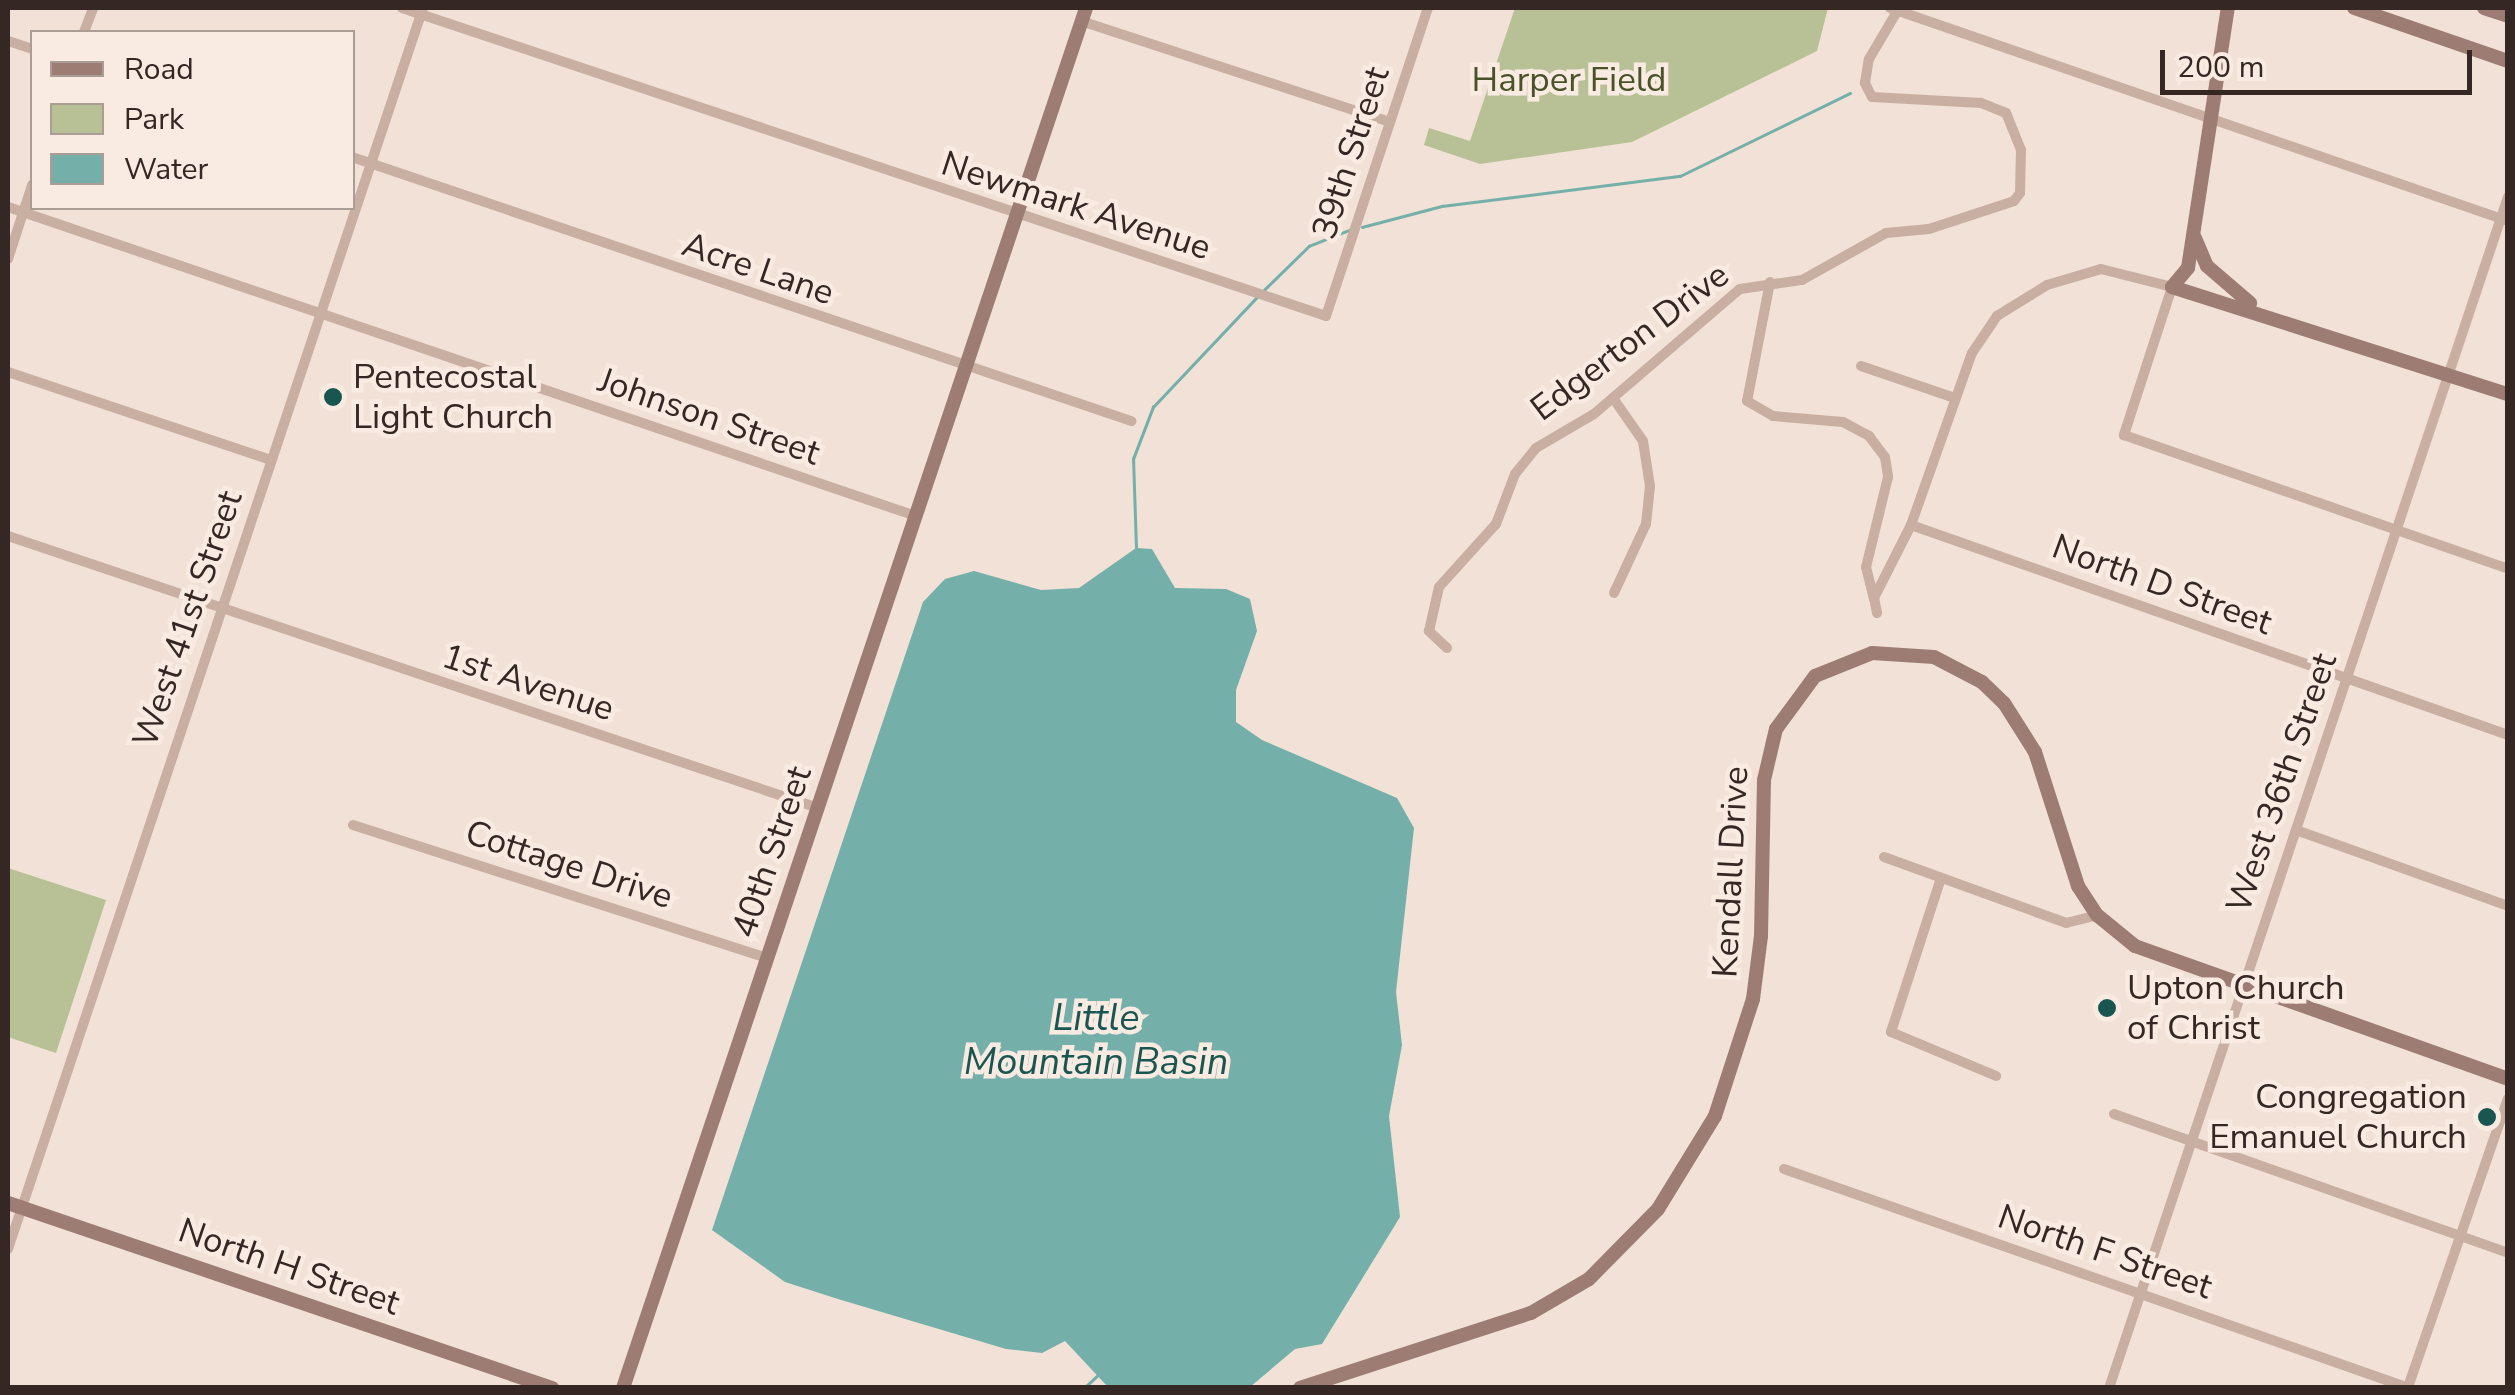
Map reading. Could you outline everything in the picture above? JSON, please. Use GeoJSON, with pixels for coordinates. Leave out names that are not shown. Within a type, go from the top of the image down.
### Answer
{"type":"FeatureCollection","features":[{"type":"Feature","properties":{"kind":"main road"},"geometry":{"type":"LineString","coordinates":[[2228,8],[2188,268],[2172,287],[2262,312],[2508,394]]}},
{"type":"Feature","properties":{"kind":"main road"},"geometry":{"type":"LineString","coordinates":[[2354,8],[2508,61]]}},
{"type":"Feature","properties":{"kind":"main road"},"geometry":{"type":"LineString","coordinates":[[2484,8],[2508,16]]}},
{"type":"Feature","properties":{"kind":"main road","name":"40th Street"},"geometry":{"type":"LineString","coordinates":[[623,1388],[818,808],[912,514],[1083,14]]}},
{"type":"Feature","properties":{"kind":"main road"},"geometry":{"type":"LineString","coordinates":[[2194,232],[2207,266],[2262,312]]}},
{"type":"Feature","properties":{"kind":"main road","name":"Kendall Drive"},"geometry":{"type":"LineString","coordinates":[[1300,1388],[1531,1312],[1589,1279],[1658,1209],[1715,1116],[1742,1040],[1761,936],[1768,752],[1790,702],[1815,676],[1893,650],[1934,657],[1982,682],[2026,734],[2073,875],[2097,916],[2135,946],[2508,1079]]}},
{"type":"Feature","properties":{"kind":"main road","name":"North H Street"},"geometry":{"type":"LineString","coordinates":[[14,1206],[552,1388]]}},
{"type":"Feature","properties":{"kind":"street"},"geometry":{"type":"LineString","coordinates":[[402,8],[422,11]]}},
{"type":"Feature","properties":{"kind":"street","name":"39th Street"},"geometry":{"type":"LineString","coordinates":[[1326,316],[1428,8]]}},
{"type":"Feature","properties":{"kind":"street"},"geometry":{"type":"LineString","coordinates":[[1895,8],[2504,220]]}},
{"type":"Feature","properties":{"kind":"street","name":"Edgerton Drive"},"geometry":{"type":"LineString","coordinates":[[1447,648],[1432,637],[1428,622],[1446,574],[1496,524],[1528,455],[1613,398],[1740,289],[1802,280],[1886,233],[1928,229],[2014,201],[2020,193],[2021,150],[2006,113],[1981,104],[1872,97],[1865,83],[1869,59],[1895,8]]}},
{"type":"Feature","properties":{"kind":"street","name":"Newmark Avenue"},"geometry":{"type":"LineString","coordinates":[[422,11],[1014,217],[1326,316]]}},
{"type":"Feature","properties":{"kind":"street","name":"West 41st Street"},"geometry":{"type":"LineString","coordinates":[[355,207],[422,11]]}},
{"type":"Feature","properties":{"kind":"street"},"geometry":{"type":"LineString","coordinates":[[1083,14],[1390,122]]}},
{"type":"Feature","properties":{"kind":"street","name":"Acre Lane"},"geometry":{"type":"LineString","coordinates":[[355,159],[1131,421]]}},
{"type":"Feature","properties":{"kind":"street"},"geometry":{"type":"LineString","coordinates":[[8,259],[30,192]]}},
{"type":"Feature","properties":{"kind":"street","name":"West 36th Street"},"geometry":{"type":"LineString","coordinates":[[2108,1388],[2448,373],[2504,220],[2508,197]]}},
{"type":"Feature","properties":{"kind":"street","name":"Johnson Street"},"geometry":{"type":"LineString","coordinates":[[8,206],[318,315],[912,514]]}},
{"type":"Feature","properties":{"kind":"street","name":"West 41st Street"},"geometry":{"type":"LineString","coordinates":[[8,1249],[14,1206],[222,609],[354,210]]}},
{"type":"Feature","properties":{"kind":"street"},"geometry":{"type":"LineString","coordinates":[[1874,598],[1911,525],[1952,397],[1997,316],[2047,286],[2101,269],[2172,287],[2122,431],[2508,569]]}},
{"type":"Feature","properties":{"kind":"street"},"geometry":{"type":"LineString","coordinates":[[1770,282],[1747,401],[1774,416],[1844,422],[1869,436],[1885,457],[1888,477],[1866,567],[1877,613]]}},
{"type":"Feature","properties":{"kind":"street"},"geometry":{"type":"LineString","coordinates":[[1861,366],[1952,397]]}},
{"type":"Feature","properties":{"kind":"street"},"geometry":{"type":"LineString","coordinates":[[8,372],[270,460]]}},
{"type":"Feature","properties":{"kind":"street"},"geometry":{"type":"LineString","coordinates":[[1613,398],[1643,440],[1650,486],[1646,524],[1614,593]]}},
{"type":"Feature","properties":{"kind":"street","name":"North D Street"},"geometry":{"type":"LineString","coordinates":[[1911,525],[2508,735]]}},
{"type":"Feature","properties":{"kind":"street","name":"1st Avenue"},"geometry":{"type":"LineString","coordinates":[[8,536],[818,808]]}},
{"type":"Feature","properties":{"kind":"street","name":"Cottage Drive"},"geometry":{"type":"LineString","coordinates":[[354,825],[768,958]]}},
{"type":"Feature","properties":{"kind":"street"},"geometry":{"type":"LineString","coordinates":[[2296,830],[2508,906]]}},
{"type":"Feature","properties":{"kind":"street"},"geometry":{"type":"LineString","coordinates":[[1884,858],[2066,922],[2097,916]]}},
{"type":"Feature","properties":{"kind":"street"},"geometry":{"type":"LineString","coordinates":[[1941,878],[1892,1032],[1996,1076]]}},
{"type":"Feature","properties":{"kind":"street"},"geometry":{"type":"LineString","coordinates":[[2408,1387],[2508,1099]]}},
{"type":"Feature","properties":{"kind":"street"},"geometry":{"type":"LineString","coordinates":[[2114,1114],[2508,1253]]}},
{"type":"Feature","properties":{"kind":"street","name":"North F Street"},"geometry":{"type":"LineString","coordinates":[[1784,1169],[2408,1387]]}},
{"type":"Feature","properties":{"kind":"green space","name":"Harper Field"},"geometry":{"type":"Polygon","coordinates":[[[1515,8],[1828,8],[1817,51],[1632,142],[1480,164],[1424,145],[1429,128],[1470,141],[1515,8]]]}},
{"type":"Feature","properties":{"kind":"green space"},"geometry":{"type":"Polygon","coordinates":[[[8,868],[106,900],[56,1053],[8,1037],[8,868]]]}},
{"type":"Feature","properties":{"kind":"water","name":"Little Mountain Basin"},"geometry":{"type":"Polygon","coordinates":[[[1136,548],[1152,549],[1175,588],[1226,589],[1250,599],[1257,631],[1236,690],[1236,722],[1262,740],[1397,798],[1414,828],[1396,992],[1402,1045],[1389,1116],[1400,1217],[1322,1344],[1295,1349],[1250,1387],[1108,1387],[1065,1341],[1042,1353],[1006,1349],[838,1299],[785,1282],[712,1230],[923,602],[945,579],[974,571],[1041,590],[1079,588],[1136,548]]]}},
{"type":"Feature","properties":{"kind":"waterway"},"geometry":{"type":"LineString","coordinates":[[1362,227],[1442,206],[1680,176],[1850,93]]}},
{"type":"Feature","properties":{"kind":"waterway"},"geometry":{"type":"LineString","coordinates":[[1264,290],[1309,246],[1349,230]]}},
{"type":"Feature","properties":{"kind":"waterway"},"geometry":{"type":"LineString","coordinates":[[1136,548],[1133,459],[1153,407],[1258,296]]}},
{"type":"Feature","properties":{"kind":"waterway"},"geometry":{"type":"LineString","coordinates":[[1084,1388],[1100,1373]]}},
{"type":"Feature","properties":{"kind":"place","name":"Pentecostal Light Church"},"geometry":{"type":"Point","coordinates":[333,397]}},
{"type":"Feature","properties":{"kind":"place","name":"Upton Church of Christ"},"geometry":{"type":"Point","coordinates":[2107,1008]}},
{"type":"Feature","properties":{"kind":"place","name":"Congregation Emanuel Church"},"geometry":{"type":"Point","coordinates":[2487,1117]}}]}
